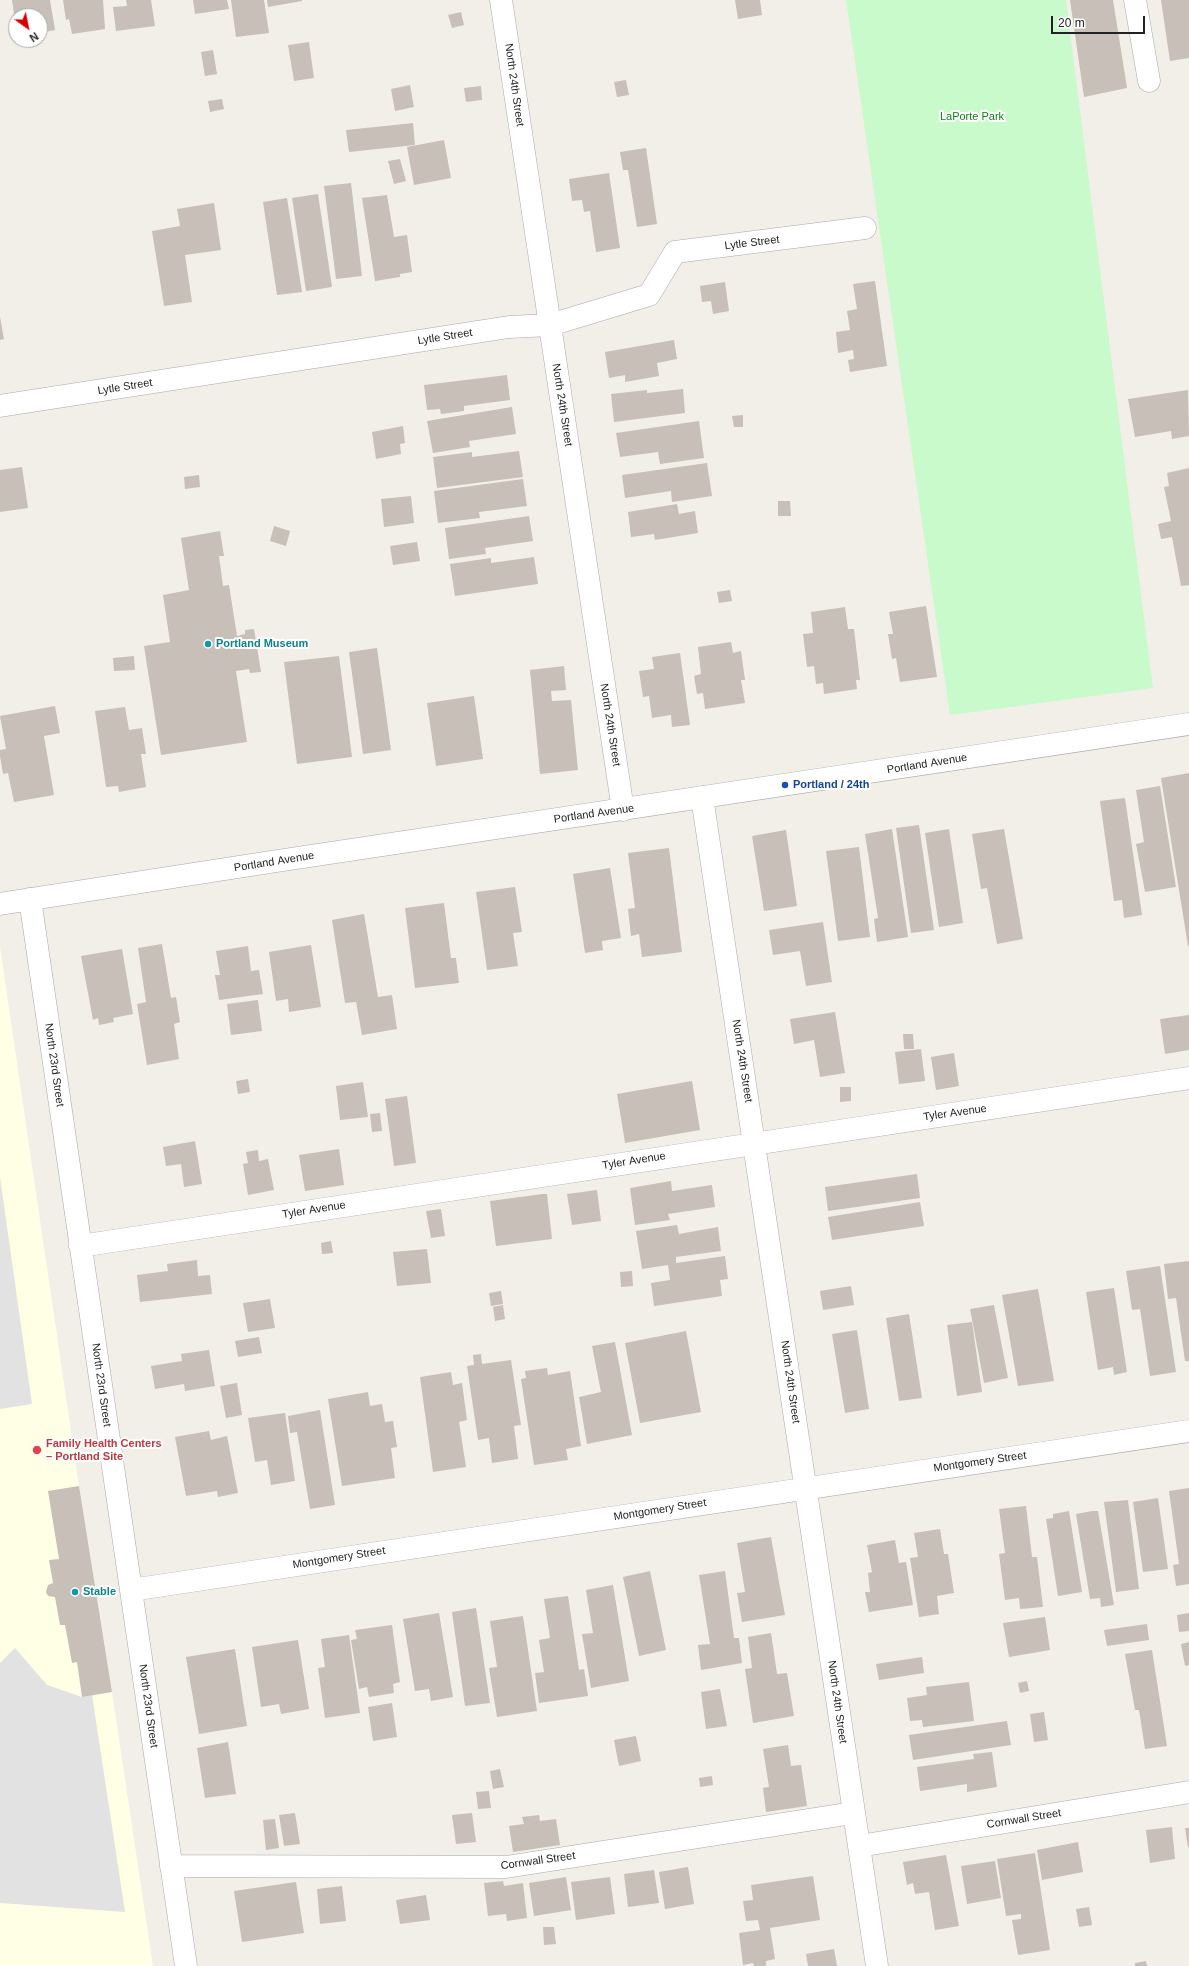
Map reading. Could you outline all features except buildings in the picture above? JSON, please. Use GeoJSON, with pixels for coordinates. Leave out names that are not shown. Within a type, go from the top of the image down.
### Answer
{"type":"FeatureCollection","features":[{"type":"Feature","properties":{"kind":"street","name":"North 24th Street"},"geometry":{"type":"LineString","coordinates":[[502,0],[623,810]]}},
{"type":"Feature","properties":{"kind":"street"},"geometry":{"type":"LineString","coordinates":[[1136,0],[1149,81]]}},
{"type":"Feature","properties":{"kind":"street","name":"Lytle Street"},"geometry":{"type":"LineString","coordinates":[[0,406],[509,327],[550,325],[649,295],[675,252],[865,228]]}},
{"type":"Feature","properties":{"kind":"street","name":"Portland Avenue"},"geometry":{"type":"LineString","coordinates":[[0,904],[212,872],[277,860],[623,810],[1189,724]]}},
{"type":"Feature","properties":{"kind":"street","name":"North 24th Street"},"geometry":{"type":"LineString","coordinates":[[702,797],[877,1966]]}},
{"type":"Feature","properties":{"kind":"street","name":"North 23rd Street"},"geometry":{"type":"LineString","coordinates":[[30,899],[186,1966]]}},
{"type":"Feature","properties":{"kind":"street","name":"Tyler Avenue"},"geometry":{"type":"LineString","coordinates":[[80,1246],[754,1142],[1189,1078]]}},
{"type":"Feature","properties":{"kind":"street","name":"Montgomery Street"},"geometry":{"type":"LineString","coordinates":[[131,1590],[1189,1430]]}},
{"type":"Feature","properties":{"kind":"street","name":"Cornwall Street"},"geometry":{"type":"LineString","coordinates":[[859,1846],[1189,1792]]}},
{"type":"Feature","properties":{"kind":"street","name":"Cornwall Street"},"geometry":{"type":"LineString","coordinates":[[171,1866],[506,1867],[853,1813]]}},
{"type":"Feature","properties":{"kind":"shaded area","name":"Family Health Centers – Portland Site"},"geometry":{"type":"Polygon","coordinates":[[[0,947],[79,1486],[112,1692],[153,1966],[0,1966],[0,947]]]}},
{"type":"Feature","properties":{"kind":"shaded area"},"geometry":{"type":"Polygon","coordinates":[[[0,1177],[32,1404],[0,1409],[0,1177]]]}},
{"type":"Feature","properties":{"kind":"shaded area"},"geometry":{"type":"Polygon","coordinates":[[[15,1648],[47,1685],[82,1697],[92,1695],[125,1912],[0,1903],[0,1663],[15,1648]]]}},
{"type":"Feature","properties":{"kind":"green space","name":"LaPorte Park"},"geometry":{"type":"Polygon","coordinates":[[[846,0],[1066,0],[1153,688],[950,715],[846,0]]]}},
{"type":"Feature","properties":{"kind":"place","name":"Portland Museum"},"geometry":{"type":"Point","coordinates":[208,644]}},
{"type":"Feature","properties":{"kind":"place","name":"Portland / 24th"},"geometry":{"type":"Point","coordinates":[785,785]}},
{"type":"Feature","properties":{"kind":"place","name":"Family Health Centers – Portland Site"},"geometry":{"type":"Point","coordinates":[37,1450]}},
{"type":"Feature","properties":{"kind":"place","name":"Stable"},"geometry":{"type":"Point","coordinates":[75,1592]}}]}
